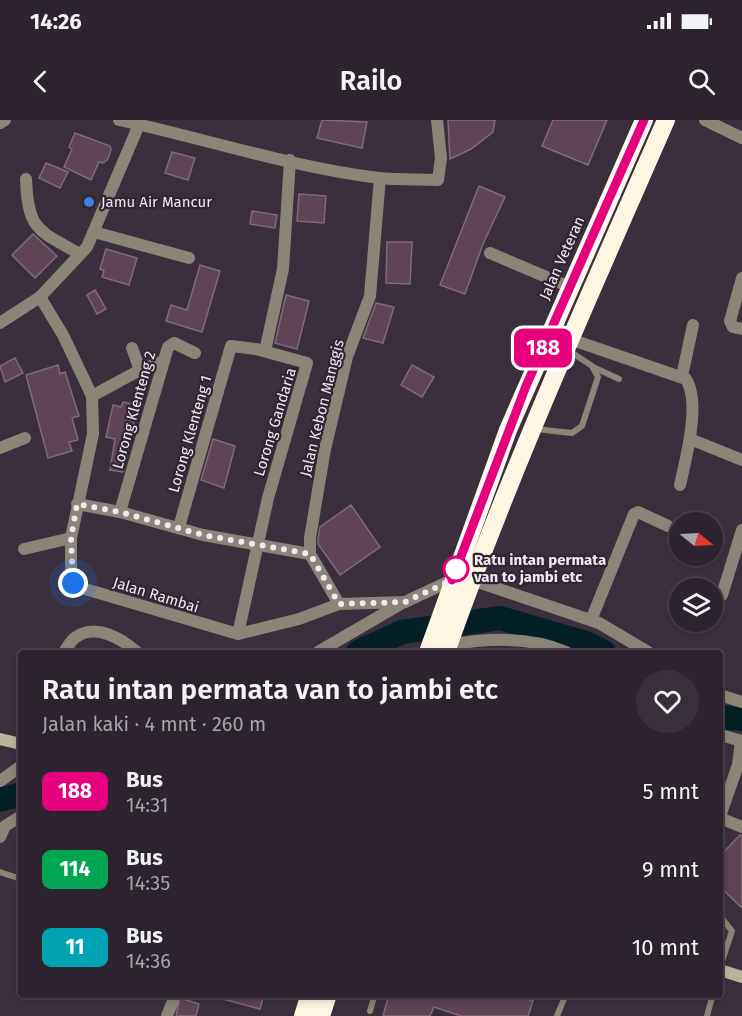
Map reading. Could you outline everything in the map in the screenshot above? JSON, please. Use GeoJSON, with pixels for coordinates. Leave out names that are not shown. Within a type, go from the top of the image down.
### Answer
{"type":"FeatureCollection","features":[{"type":"Feature","properties":{"kind":"highway","name":"Jalan Veteran"},"geometry":{"type":"LineString","coordinates":[[441,645],[508,430],[644,120]]}},
{"type":"Feature","properties":{"kind":"highway","name":"Jalan Veteran"},"geometry":{"type":"LineString","coordinates":[[460,586],[666,120]]}},
{"type":"Feature","properties":{"kind":"highway"},"geometry":{"type":"LineString","coordinates":[[303,1016],[309,998]]}},
{"type":"Feature","properties":{"kind":"highway"},"geometry":{"type":"LineString","coordinates":[[322,1016],[327,998]]}},
{"type":"Feature","properties":{"kind":"street"},"geometry":{"type":"LineString","coordinates":[[0,123],[5,120]]}},
{"type":"Feature","properties":{"kind":"street"},"geometry":{"type":"LineString","coordinates":[[119,120],[140,122],[290,160],[380,178],[438,180],[441,158],[437,120]]}},
{"type":"Feature","properties":{"kind":"street"},"geometry":{"type":"LineString","coordinates":[[705,120],[742,138]]}},
{"type":"Feature","properties":{"kind":"street"},"geometry":{"type":"LineString","coordinates":[[0,323],[40,297],[80,254],[94,232],[140,122]]}},
{"type":"Feature","properties":{"kind":"street"},"geometry":{"type":"LineString","coordinates":[[265,351],[283,269],[290,160]]}},
{"type":"Feature","properties":{"kind":"street","name":"Jalan Kebon Manggis"},"geometry":{"type":"LineString","coordinates":[[310,554],[313,515],[326,449],[348,357],[370,296],[380,178]]}},
{"type":"Feature","properties":{"kind":"street"},"geometry":{"type":"LineString","coordinates":[[27,179],[30,217],[34,224],[41,232],[80,254]]}},
{"type":"Feature","properties":{"kind":"street"},"geometry":{"type":"LineString","coordinates":[[94,232],[189,258]]}},
{"type":"Feature","properties":{"kind":"street"},"geometry":{"type":"LineString","coordinates":[[490,253],[570,287]]}},
{"type":"Feature","properties":{"kind":"street"},"geometry":{"type":"LineString","coordinates":[[742,278],[730,321],[733,327],[742,329]]}},
{"type":"Feature","properties":{"kind":"street","name":"Jalan Rambai"},"geometry":{"type":"LineString","coordinates":[[40,297],[63,335],[92,396],[93,434],[71,538],[71,577],[75,586],[238,634]]}},
{"type":"Feature","properties":{"kind":"street"},"geometry":{"type":"LineString","coordinates":[[682,376],[693,326]]}},
{"type":"Feature","properties":{"kind":"street","name":"Lorong Klenteng 2"},"geometry":{"type":"LineString","coordinates":[[120,512],[168,347],[174,343],[195,352]]}},
{"type":"Feature","properties":{"kind":"street"},"geometry":{"type":"LineString","coordinates":[[568,343],[682,376],[692,391],[690,439],[680,485]]}},
{"type":"Feature","properties":{"kind":"street","name":"Lorong Klenteng 1"},"geometry":{"type":"LineString","coordinates":[[179,527],[230,348],[232,344],[265,351]]}},
{"type":"Feature","properties":{"kind":"street"},"geometry":{"type":"LineString","coordinates":[[132,348],[140,370]]}},
{"type":"Feature","properties":{"kind":"street","name":"Lorong Gandaria"},"geometry":{"type":"LineString","coordinates":[[256,546],[308,366],[303,360],[265,351]]}},
{"type":"Feature","properties":{"kind":"street"},"geometry":{"type":"LineString","coordinates":[[92,396],[140,370],[162,362]]}},
{"type":"Feature","properties":{"kind":"street"},"geometry":{"type":"LineString","coordinates":[[0,448],[25,438]]}},
{"type":"Feature","properties":{"kind":"street"},"geometry":{"type":"LineString","coordinates":[[690,439],[742,460]]}},
{"type":"Feature","properties":{"kind":"street"},"geometry":{"type":"LineString","coordinates":[[77,504],[120,512],[256,546],[310,554],[339,604]]}},
{"type":"Feature","properties":{"kind":"street"},"geometry":{"type":"LineString","coordinates":[[591,620],[634,514],[638,512],[668,526]]}},
{"type":"Feature","properties":{"kind":"street"},"geometry":{"type":"LineString","coordinates":[[723,591],[742,530]]}},
{"type":"Feature","properties":{"kind":"street"},"geometry":{"type":"LineString","coordinates":[[24,549],[71,538]]}},
{"type":"Feature","properties":{"kind":"street"},"geometry":{"type":"LineString","coordinates":[[256,546],[238,634],[299,619],[339,604],[405,602]]}},
{"type":"Feature","properties":{"kind":"street"},"geometry":{"type":"LineString","coordinates":[[321,650],[405,602],[460,586],[591,620],[644,650]]}},
{"type":"Feature","properties":{"kind":"street"},"geometry":{"type":"LineString","coordinates":[[66,650],[76,637],[97,631],[113,636],[134,650]]}},
{"type":"Feature","properties":{"kind":"street"},"geometry":{"type":"LineString","coordinates":[[441,645],[481,639],[501,639],[561,650]]}},
{"type":"Feature","properties":{"kind":"street"},"geometry":{"type":"LineString","coordinates":[[723,696],[742,702]]}},
{"type":"Feature","properties":{"kind":"street"},"geometry":{"type":"LineString","coordinates":[[723,736],[742,741],[738,765],[723,808]]}},
{"type":"Feature","properties":{"kind":"street"},"geometry":{"type":"LineString","coordinates":[[0,739],[18,743]]}},
{"type":"Feature","properties":{"kind":"street"},"geometry":{"type":"LineString","coordinates":[[0,782],[18,768]]}},
{"type":"Feature","properties":{"kind":"street"},"geometry":{"type":"LineString","coordinates":[[0,837],[5,826],[18,818]]}},
{"type":"Feature","properties":{"kind":"street"},"geometry":{"type":"LineString","coordinates":[[723,818],[742,827]]}},
{"type":"Feature","properties":{"kind":"street"},"geometry":{"type":"LineString","coordinates":[[723,969],[742,977]]}},
{"type":"Feature","properties":{"kind":"street"},"geometry":{"type":"LineString","coordinates":[[167,1016],[172,1000]]}},
{"type":"Feature","properties":{"kind":"lane"},"geometry":{"type":"LineString","coordinates":[[531,428],[578,431],[598,377],[592,366],[568,343]]}},
{"type":"Feature","properties":{"kind":"lane"},"geometry":{"type":"LineString","coordinates":[[592,366],[619,379]]}},
{"type":"Feature","properties":{"kind":"lane"},"geometry":{"type":"LineString","coordinates":[[0,872],[18,878]]}},
{"type":"Feature","properties":{"kind":"lane"},"geometry":{"type":"LineString","coordinates":[[723,920],[732,931],[723,959]]}},
{"type":"Feature","properties":{"kind":"lane"},"geometry":{"type":"LineString","coordinates":[[370,1011],[374,998]]}},
{"type":"Feature","properties":{"kind":"lane"},"geometry":{"type":"LineString","coordinates":[[558,1016],[565,998]]}},
{"type":"Feature","properties":{"kind":"lane"},"geometry":{"type":"LineString","coordinates":[[707,1016],[712,998]]}},
{"type":"Feature","properties":{"kind":"building"},"geometry":{"type":"Polygon","coordinates":[[[322,120],[367,122],[362,148],[317,138],[322,120]]]}},
{"type":"Feature","properties":{"kind":"building"},"geometry":{"type":"Polygon","coordinates":[[[448,120],[495,120],[493,132],[471,149],[450,159],[448,120]]]}},
{"type":"Feature","properties":{"kind":"building"},"geometry":{"type":"Polygon","coordinates":[[[553,120],[607,120],[588,165],[542,146],[553,120]]]}},
{"type":"Feature","properties":{"kind":"building"},"geometry":{"type":"Polygon","coordinates":[[[75,133],[110,146],[108,159],[103,163],[99,162],[91,180],[64,167],[72,149],[69,147],[75,133]]]}},
{"type":"Feature","properties":{"kind":"building"},"geometry":{"type":"Polygon","coordinates":[[[172,152],[195,158],[188,180],[165,173],[172,152]]]}},
{"type":"Feature","properties":{"kind":"building"},"geometry":{"type":"Polygon","coordinates":[[[46,163],[68,172],[60,188],[39,178],[46,163]]]}},
{"type":"Feature","properties":{"kind":"building"},"geometry":{"type":"Polygon","coordinates":[[[479,186],[505,197],[483,244],[465,294],[440,285],[479,186]]]}},
{"type":"Feature","properties":{"kind":"building"},"geometry":{"type":"Polygon","coordinates":[[[299,194],[326,196],[324,223],[297,221],[299,194]]]}},
{"type":"Feature","properties":{"kind":"building"},"geometry":{"type":"Polygon","coordinates":[[[252,211],[277,215],[275,228],[250,224],[252,211]]]}},
{"type":"Feature","properties":{"kind":"building"},"geometry":{"type":"Polygon","coordinates":[[[33,234],[57,256],[35,278],[12,255],[33,234]]]}},
{"type":"Feature","properties":{"kind":"building"},"geometry":{"type":"Polygon","coordinates":[[[387,242],[412,242],[410,284],[386,283],[387,242]]]}},
{"type":"Feature","properties":{"kind":"building"},"geometry":{"type":"Polygon","coordinates":[[[106,249],[137,258],[129,285],[102,277],[104,271],[100,269],[106,249]]]}},
{"type":"Feature","properties":{"kind":"building"},"geometry":{"type":"Polygon","coordinates":[[[200,265],[220,271],[202,332],[166,321],[171,305],[187,310],[200,265]]]}},
{"type":"Feature","properties":{"kind":"building"},"geometry":{"type":"Polygon","coordinates":[[[95,290],[106,309],[97,314],[87,295],[95,290]]]}},
{"type":"Feature","properties":{"kind":"building"},"geometry":{"type":"Polygon","coordinates":[[[286,295],[309,301],[297,349],[275,343],[286,295]]]}},
{"type":"Feature","properties":{"kind":"building"},"geometry":{"type":"Polygon","coordinates":[[[376,303],[394,307],[383,343],[363,338],[376,303]]]}},
{"type":"Feature","properties":{"kind":"building"},"geometry":{"type":"Polygon","coordinates":[[[15,358],[23,373],[5,382],[0,366],[15,358]]]}},
{"type":"Feature","properties":{"kind":"building"},"geometry":{"type":"Polygon","coordinates":[[[58,365],[60,374],[65,372],[79,416],[72,418],[78,440],[69,442],[72,451],[48,458],[26,375],[58,365]]]}},
{"type":"Feature","properties":{"kind":"building"},"geometry":{"type":"Polygon","coordinates":[[[412,365],[434,377],[422,397],[401,385],[412,365]]]}},
{"type":"Feature","properties":{"kind":"building"},"geometry":{"type":"Polygon","coordinates":[[[123,402],[138,405],[123,472],[110,470],[115,439],[106,437],[113,405],[121,407],[123,402]]]}},
{"type":"Feature","properties":{"kind":"building"},"geometry":{"type":"Polygon","coordinates":[[[213,439],[235,446],[224,488],[201,480],[213,439]]]}},
{"type":"Feature","properties":{"kind":"building"},"geometry":{"type":"Polygon","coordinates":[[[351,505],[380,547],[340,575],[318,544],[318,539],[320,527],[351,505]]]}},
{"type":"Feature","properties":{"kind":"building"},"geometry":{"type":"Polygon","coordinates":[[[742,835],[742,908],[723,890],[723,853],[742,835]]]}},
{"type":"Feature","properties":{"kind":"building"},"geometry":{"type":"Polygon","coordinates":[[[180,998],[199,1004],[196,1016],[176,1016],[180,998]]]}},
{"type":"Feature","properties":{"kind":"building"},"geometry":{"type":"Polygon","coordinates":[[[219,998],[263,998],[260,1009],[219,998]]]}},
{"type":"Feature","properties":{"kind":"building"},"geometry":{"type":"Polygon","coordinates":[[[388,998],[528,998],[533,1001],[528,1016],[461,1016],[434,1007],[430,1016],[383,1016],[388,998]]]}},
{"type":"Feature","properties":{"kind":"waterway"},"geometry":{"type":"LineString","coordinates":[[362,650],[402,632],[500,618],[586,643],[600,650]]}},
{"type":"Feature","properties":{"kind":"waterway"},"geometry":{"type":"LineString","coordinates":[[723,717],[742,719]]}},
{"type":"Feature","properties":{"kind":"waterway"},"geometry":{"type":"LineString","coordinates":[[0,800],[18,795]]}},
{"type":"Feature","properties":{"kind":"bus line","name":"188"},"geometry":{"type":"LineString","coordinates":[[452,580],[526,386],[644,120]]}},
{"type":"Feature","properties":{"kind":"place","name":"Jamu Air Mancur"},"geometry":{"type":"Point","coordinates":[89,202]}},
{"type":"Feature","properties":{"kind":"place","name":"Ratu intan permata van to jambi etc"},"geometry":{"type":"Point","coordinates":[456,569]}},
{"type":"Feature","properties":{"kind":"route"},"geometry":{"type":"LineString","coordinates":[[73,583],[71,538],[77,504],[120,512],[203,535],[310,554],[339,604],[405,602],[452,580],[456,569]]}}]}
